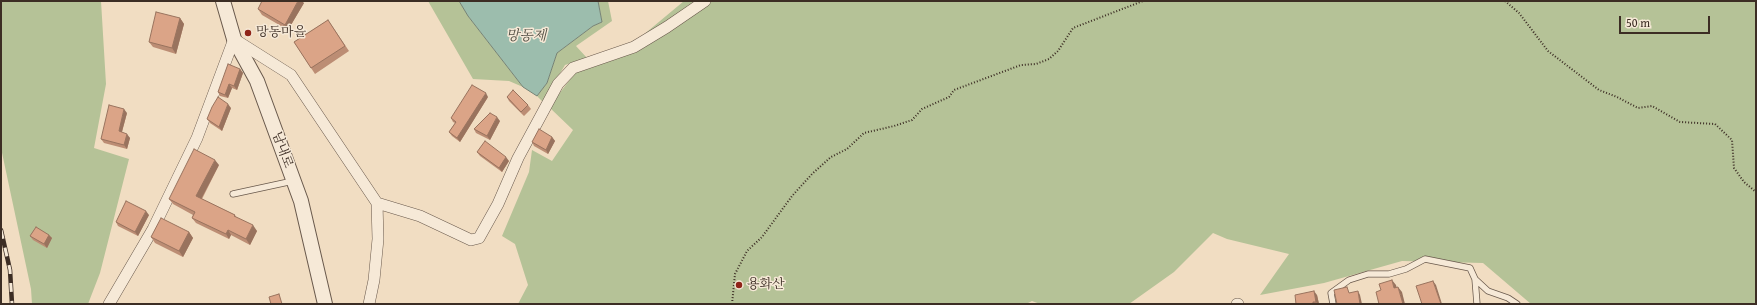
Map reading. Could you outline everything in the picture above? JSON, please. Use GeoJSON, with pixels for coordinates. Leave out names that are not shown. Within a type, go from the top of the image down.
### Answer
{"type":"FeatureCollection","features":[{"type":"Feature","properties":{"kind":"street","name":"남내로"},"geometry":{"type":"LineString","coordinates":[[222,1],[234,39],[257,81],[301,201],[325,304]]}},
{"type":"Feature","properties":{"kind":"street"},"geometry":{"type":"LineString","coordinates":[[377,203],[420,216],[472,240],[479,238],[498,204],[518,158],[558,84],[573,68],[634,46],[667,27],[705,1]]}},
{"type":"Feature","properties":{"kind":"street"},"geometry":{"type":"LineString","coordinates":[[109,304],[153,229],[197,138],[234,39],[291,75],[377,203],[378,239],[374,280],[369,304]]}},
{"type":"Feature","properties":{"kind":"lane"},"geometry":{"type":"LineString","coordinates":[[233,194],[294,181]]}},
{"type":"Feature","properties":{"kind":"lane"},"geometry":{"type":"LineString","coordinates":[[1333,304],[1331,294],[1349,280],[1368,274],[1389,274],[1406,269],[1425,259],[1470,268],[1475,279],[1477,304]]}},
{"type":"Feature","properties":{"kind":"lane"},"geometry":{"type":"LineString","coordinates":[[1475,279],[1488,291],[1508,298],[1517,304]]}},
{"type":"Feature","properties":{"kind":"path"},"geometry":{"type":"LineString","coordinates":[[732,304],[735,274],[747,251],[762,237],[792,196],[812,174],[832,157],[847,149],[864,133],[912,120],[922,108],[949,97],[954,90],[1021,65],[1036,64],[1049,59],[1058,51],[1073,28],[1143,1]]}},
{"type":"Feature","properties":{"kind":"path"},"geometry":{"type":"LineString","coordinates":[[1505,1],[1519,12],[1548,51],[1599,90],[1638,108],[1652,106],[1680,122],[1715,124],[1732,140],[1734,168],[1744,182],[1756,192]]}},
{"type":"Feature","properties":{"kind":"shaded area"},"geometry":{"type":"Polygon","coordinates":[[[1,1],[101,1],[106,84],[94,148],[129,159],[100,273],[88,304],[32,304],[31,289],[1,148],[1,1]]]}},
{"type":"Feature","properties":{"kind":"shaded area"},"geometry":{"type":"Polygon","coordinates":[[[428,1],[459,1],[468,16],[523,87],[509,81],[473,79],[428,1]]]}},
{"type":"Feature","properties":{"kind":"shaded area"},"geometry":{"type":"Polygon","coordinates":[[[598,1],[608,1],[612,21],[576,46],[587,58],[565,65],[543,102],[537,96],[547,83],[557,53],[593,26],[602,22],[598,1]]]}},
{"type":"Feature","properties":{"kind":"shaded area"},"geometry":{"type":"Polygon","coordinates":[[[684,1],[1756,1],[1756,304],[1531,304],[1483,263],[1402,261],[1324,283],[1260,295],[1289,254],[1227,239],[1213,233],[1174,272],[1129,304],[1040,304],[1032,301],[1026,304],[518,304],[528,285],[515,244],[502,236],[529,172],[532,150],[552,161],[573,130],[549,107],[575,73],[642,36],[684,1]]]}},
{"type":"Feature","properties":{"kind":"water","name":"망동제"},"geometry":{"type":"Polygon","coordinates":[[[459,1],[598,1],[602,22],[593,26],[557,53],[547,83],[537,96],[523,87],[468,16],[459,1]]]}},
{"type":"Feature","properties":{"kind":"building"},"geometry":{"type":"Polygon","coordinates":[[[262,1],[298,1],[285,25],[258,9],[262,1]]]}},
{"type":"Feature","properties":{"kind":"building"},"geometry":{"type":"Polygon","coordinates":[[[156,12],[180,18],[172,48],[149,42],[156,12]]]}},
{"type":"Feature","properties":{"kind":"building"},"geometry":{"type":"Polygon","coordinates":[[[328,20],[345,46],[311,68],[294,42],[328,20]]]}},
{"type":"Feature","properties":{"kind":"building"},"geometry":{"type":"Polygon","coordinates":[[[228,64],[240,69],[234,86],[229,84],[225,95],[218,92],[228,64]]]}},
{"type":"Feature","properties":{"kind":"building"},"geometry":{"type":"Polygon","coordinates":[[[472,85],[486,93],[457,138],[449,132],[456,122],[451,118],[472,85]]]}},
{"type":"Feature","properties":{"kind":"building"},"geometry":{"type":"Polygon","coordinates":[[[513,90],[528,105],[521,112],[507,97],[513,90]]]}},
{"type":"Feature","properties":{"kind":"building"},"geometry":{"type":"Polygon","coordinates":[[[218,97],[228,104],[219,127],[207,119],[218,97]]]}},
{"type":"Feature","properties":{"kind":"building"},"geometry":{"type":"Polygon","coordinates":[[[109,105],[124,109],[119,131],[127,134],[124,145],[101,139],[109,105]]]}},
{"type":"Feature","properties":{"kind":"building"},"geometry":{"type":"Polygon","coordinates":[[[490,113],[497,117],[487,136],[474,129],[490,113]]]}},
{"type":"Feature","properties":{"kind":"building"},"geometry":{"type":"Polygon","coordinates":[[[539,129],[552,137],[546,150],[532,142],[539,129]]]}},
{"type":"Feature","properties":{"kind":"building"},"geometry":{"type":"Polygon","coordinates":[[[485,141],[506,157],[499,168],[477,152],[485,141]]]}},
{"type":"Feature","properties":{"kind":"building"},"geometry":{"type":"Polygon","coordinates":[[[194,149],[215,160],[196,196],[253,225],[246,239],[228,230],[226,234],[192,218],[195,212],[169,199],[194,149]]]}},
{"type":"Feature","properties":{"kind":"building"},"geometry":{"type":"Polygon","coordinates":[[[126,201],[146,211],[135,232],[116,222],[126,201]]]}},
{"type":"Feature","properties":{"kind":"building"},"geometry":{"type":"Polygon","coordinates":[[[161,218],[189,232],[179,251],[151,237],[161,218]]]}},
{"type":"Feature","properties":{"kind":"building"},"geometry":{"type":"Polygon","coordinates":[[[36,227],[49,235],[44,244],[30,236],[36,227]]]}},
{"type":"Feature","properties":{"kind":"building"},"geometry":{"type":"Polygon","coordinates":[[[1392,280],[1394,288],[1398,287],[1403,304],[1379,304],[1376,292],[1381,290],[1379,284],[1392,280]]]}},
{"type":"Feature","properties":{"kind":"building"},"geometry":{"type":"Polygon","coordinates":[[[1433,281],[1441,304],[1422,304],[1416,286],[1433,281]]]}},
{"type":"Feature","properties":{"kind":"building"},"geometry":{"type":"Polygon","coordinates":[[[1347,287],[1349,293],[1358,291],[1360,304],[1337,304],[1334,290],[1347,287]]]}},
{"type":"Feature","properties":{"kind":"building"},"geometry":{"type":"Polygon","coordinates":[[[1314,291],[1316,302],[1313,302],[1313,304],[1296,304],[1295,295],[1314,291]]]}},
{"type":"Feature","properties":{"kind":"building"},"geometry":{"type":"Polygon","coordinates":[[[279,294],[282,304],[271,304],[269,297],[279,294]]]}},
{"type":"Feature","properties":{"kind":"railway"},"geometry":{"type":"LineString","coordinates":[[1,230],[10,270],[12,304]]}},
{"type":"Feature","properties":{"kind":"place","name":"망동마을"},"geometry":{"type":"Point","coordinates":[248,33]}},
{"type":"Feature","properties":{"kind":"place","name":"용화산"},"geometry":{"type":"Point","coordinates":[739,285]}}]}
